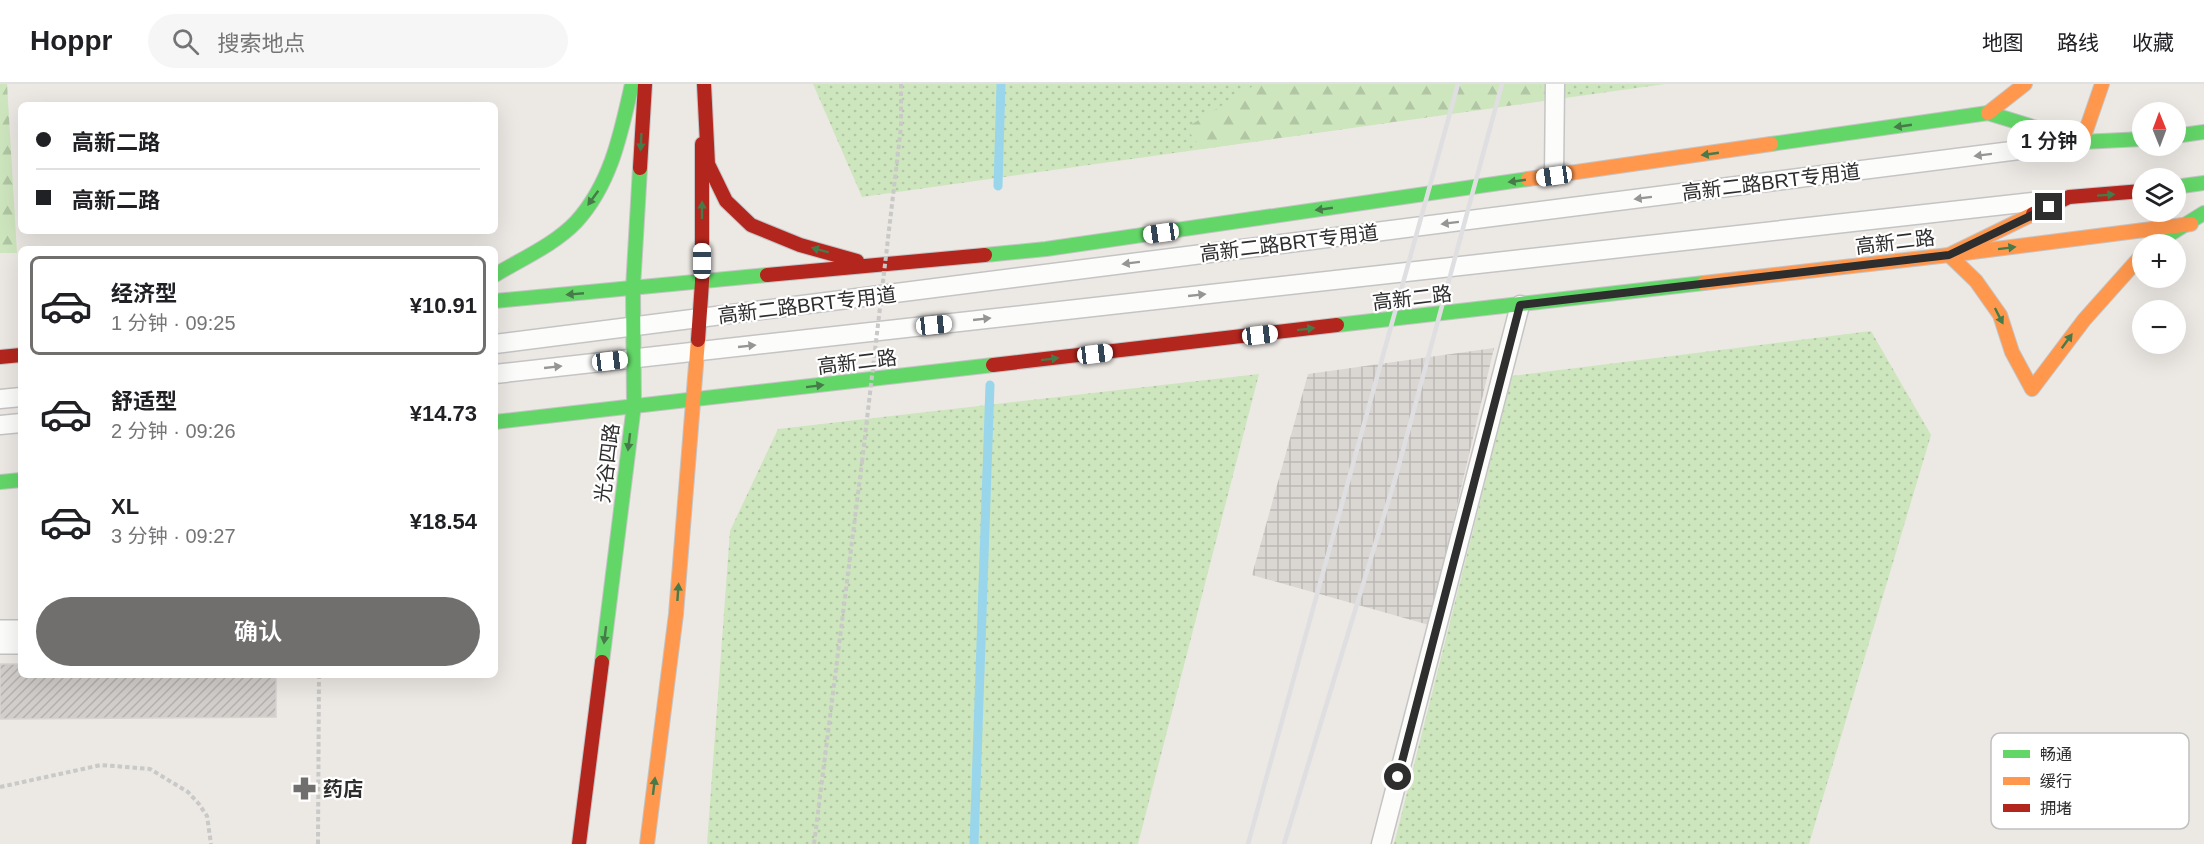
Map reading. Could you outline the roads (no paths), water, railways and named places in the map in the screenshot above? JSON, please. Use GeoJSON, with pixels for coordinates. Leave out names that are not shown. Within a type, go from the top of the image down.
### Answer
{"type":"FeatureCollection","features":[{"type":"Feature","properties":{"kind":"main road"},"geometry":{"type":"LineString","coordinates":[[498,273],[546,245],[575,223],[598,192],[617,150],[632,84]]}},
{"type":"Feature","properties":{"kind":"main road","name":"光谷四路"},"geometry":{"type":"LineString","coordinates":[[579,844],[634,405],[633,288],[645,84]]}},
{"type":"Feature","properties":{"kind":"main road"},"geometry":{"type":"LineString","coordinates":[[703,84],[708,164],[726,201],[751,225],[800,245],[876,266]]}},
{"type":"Feature","properties":{"kind":"main road"},"geometry":{"type":"LineString","coordinates":[[646,844],[676,614],[694,400],[702,282],[703,84]]}},
{"type":"Feature","properties":{"kind":"main road"},"geometry":{"type":"LineString","coordinates":[[1988,113],[2025,84]]}},
{"type":"Feature","properties":{"kind":"main road"},"geometry":{"type":"LineString","coordinates":[[2082,142],[2102,84]]}},
{"type":"Feature","properties":{"kind":"main road"},"geometry":{"type":"LineString","coordinates":[[498,301],[1046,249],[1988,113],[2082,142],[2132,140]]}},
{"type":"Feature","properties":{"kind":"main road"},"geometry":{"type":"LineString","coordinates":[[2186,134],[2204,132]]}},
{"type":"Feature","properties":{"kind":"main road"},"geometry":{"type":"LineString","coordinates":[[2186,185],[2204,183]]}},
{"type":"Feature","properties":{"kind":"main road","name":"高新二路"},"geometry":{"type":"LineString","coordinates":[[498,422],[1949,255],[2069,197],[2132,192]]}},
{"type":"Feature","properties":{"kind":"main road"},"geometry":{"type":"LineString","coordinates":[[2170,234],[2204,213]]}},
{"type":"Feature","properties":{"kind":"main road"},"geometry":{"type":"LineString","coordinates":[[1949,255],[2204,224]]}},
{"type":"Feature","properties":{"kind":"main road"},"geometry":{"type":"LineString","coordinates":[[1949,255],[1976,281],[2000,315],[2012,352],[2032,389],[2084,318],[2132,265]]}},
{"type":"Feature","properties":{"kind":"main road"},"geometry":{"type":"LineString","coordinates":[[0,357],[18,355]]}},
{"type":"Feature","properties":{"kind":"main road"},"geometry":{"type":"LineString","coordinates":[[0,482],[18,480]]}},
{"type":"Feature","properties":{"kind":"street"},"geometry":{"type":"LineString","coordinates":[[0,637],[18,637]]}},
{"type":"Feature","properties":{"kind":"lane"},"geometry":{"type":"LineString","coordinates":[[1554,176],[1555,84]]}},
{"type":"Feature","properties":{"kind":"lane","name":"高新二路BRT专用道"},"geometry":{"type":"LineString","coordinates":[[498,344],[2082,142]]}},
{"type":"Feature","properties":{"kind":"lane","name":"高新二路BRT专用道"},"geometry":{"type":"LineString","coordinates":[[498,374],[2069,197]]}},
{"type":"Feature","properties":{"kind":"lane"},"geometry":{"type":"LineString","coordinates":[[1381,844],[1520,305]]}},
{"type":"Feature","properties":{"kind":"lane"},"geometry":{"type":"LineString","coordinates":[[0,399],[18,397]]}},
{"type":"Feature","properties":{"kind":"lane"},"geometry":{"type":"LineString","coordinates":[[0,425],[18,423]]}},
{"type":"Feature","properties":{"kind":"waterway"},"geometry":{"type":"LineString","coordinates":[[998,186],[1001,84]]}},
{"type":"Feature","properties":{"kind":"waterway"},"geometry":{"type":"LineString","coordinates":[[974,844],[990,385]]}},
{"type":"Feature","properties":{"kind":"railway"},"geometry":{"type":"LineString","coordinates":[[1248,844],[1458,84]]}},
{"type":"Feature","properties":{"kind":"railway"},"geometry":{"type":"LineString","coordinates":[[1284,844],[1396,476],[1502,84]]}},
{"type":"Feature","properties":{"kind":"place","name":"药店"},"geometry":{"type":"Point","coordinates":[305,789]}}]}
